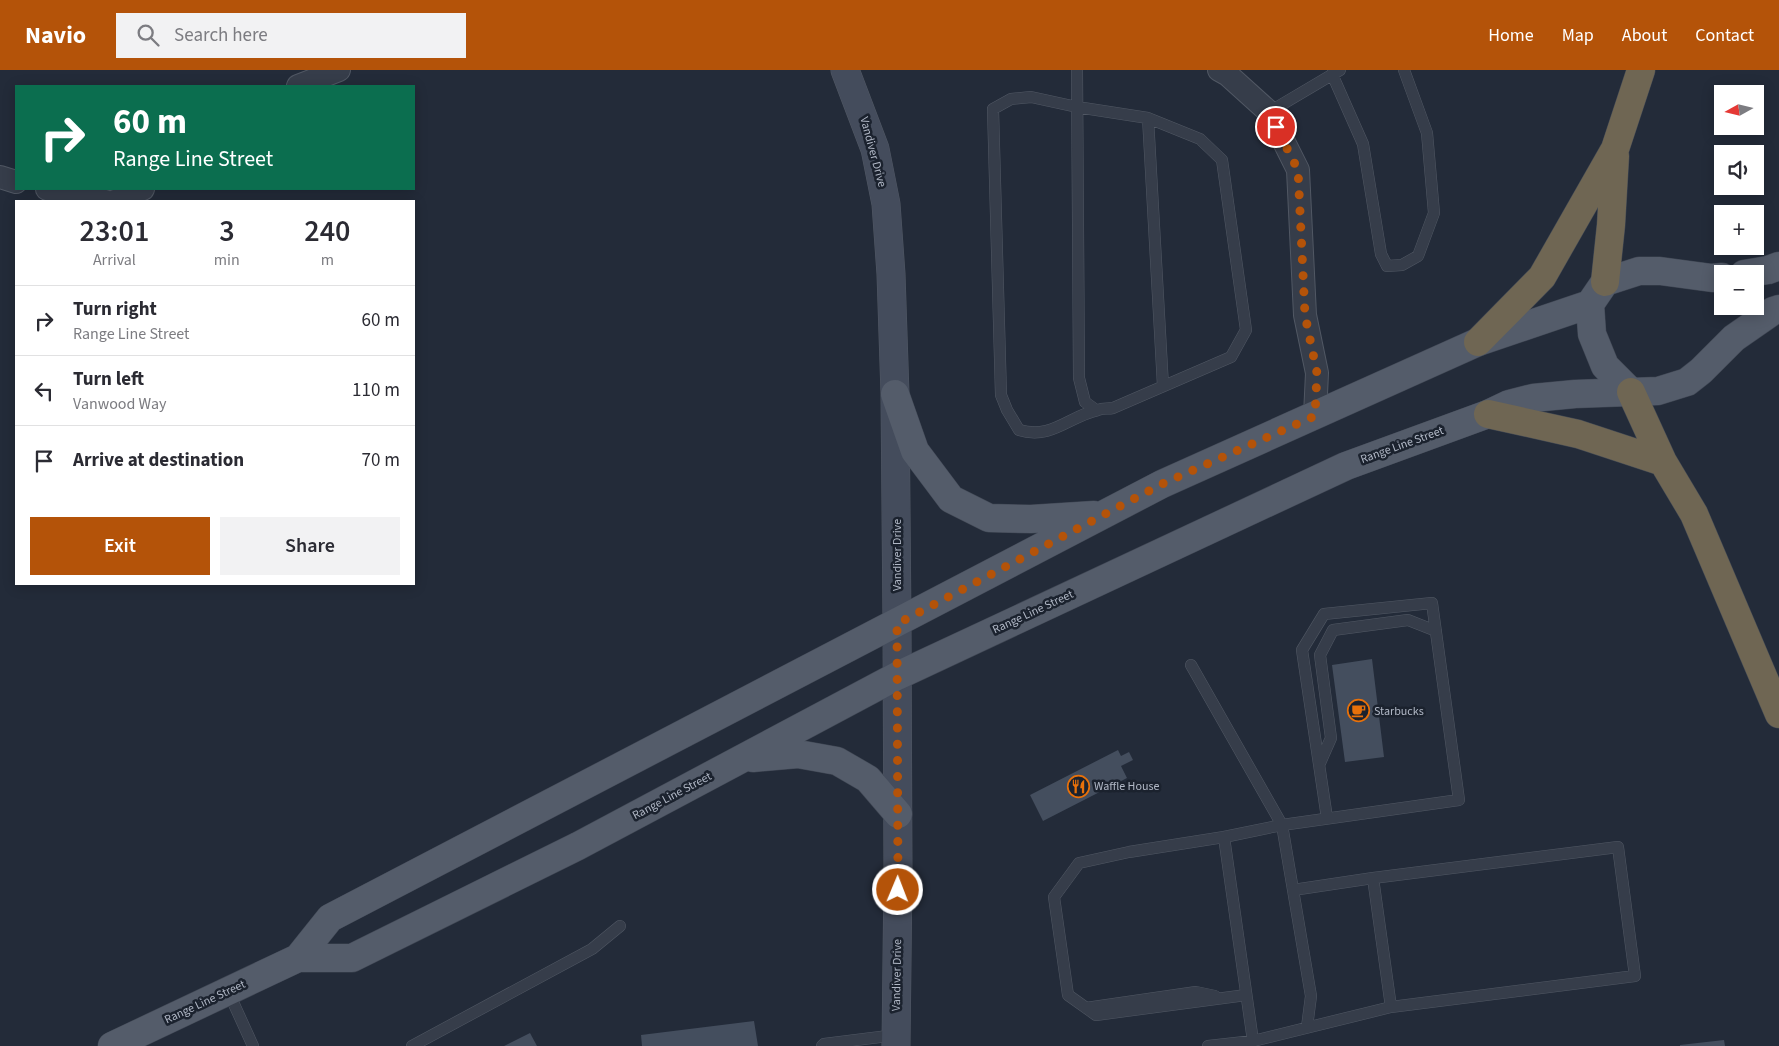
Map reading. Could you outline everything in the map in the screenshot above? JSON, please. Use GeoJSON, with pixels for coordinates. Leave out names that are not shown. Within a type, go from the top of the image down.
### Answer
{"type":"FeatureCollection","features":[{"type":"Feature","properties":{"kind":"highway"},"geometry":{"type":"LineString","coordinates":[[1478,342],[1542,277],[1615,149],[1641,70]]}},
{"type":"Feature","properties":{"kind":"highway"},"geometry":{"type":"LineString","coordinates":[[1598,293],[1611,225],[1615,149]]}},
{"type":"Feature","properties":{"kind":"highway"},"geometry":{"type":"LineString","coordinates":[[1630,392],[1663,462],[1694,514],[1779,714]]}},
{"type":"Feature","properties":{"kind":"highway"},"geometry":{"type":"LineString","coordinates":[[1488,414],[1578,434],[1663,462]]}},
{"type":"Feature","properties":{"kind":"main road","name":"Vandiver Drive"},"geometry":{"type":"LineString","coordinates":[[845,70],[875,150],[886,204],[896,394],[898,814],[896,1041]]}},
{"type":"Feature","properties":{"kind":"main road"},"geometry":{"type":"LineString","coordinates":[[1764,271],[1779,266]]}},
{"type":"Feature","properties":{"kind":"main road","name":"Range Line Street"},"geometry":{"type":"LineString","coordinates":[[298,958],[330,918],[897,624],[1162,484],[1478,342],[1598,293],[1639,271],[1660,271],[1714,278]]}},
{"type":"Feature","properties":{"kind":"main road"},"geometry":{"type":"LineString","coordinates":[[1598,293],[1592,334],[1605,366],[1630,392]]}},
{"type":"Feature","properties":{"kind":"main road","name":"Range Line Street"},"geometry":{"type":"LineString","coordinates":[[112,1046],[298,958],[352,958],[578,846],[897,676],[1346,466],[1488,414],[1509,404],[1533,398],[1575,394],[1658,391],[1687,382],[1701,372],[1734,338],[1773,311],[1779,309]]}},
{"type":"Feature","properties":{"kind":"main road"},"geometry":{"type":"LineString","coordinates":[[896,394],[915,452],[951,499],[989,518],[1031,519],[1106,514]]}},
{"type":"Feature","properties":{"kind":"main road"},"geometry":{"type":"LineString","coordinates":[[741,759],[798,754],[837,761],[868,779],[898,814]]}},
{"type":"Feature","properties":{"kind":"street"},"geometry":{"type":"LineString","coordinates":[[301,85],[339,70]]}},
{"type":"Feature","properties":{"kind":"street"},"geometry":{"type":"LineString","coordinates":[[1218,70],[1228,75],[1269,112],[1298,170],[1305,315],[1317,373],[1315,416]]}},
{"type":"Feature","properties":{"kind":"street"},"geometry":{"type":"LineString","coordinates":[[0,178],[15,182]]}},
{"type":"Feature","properties":{"kind":"street"},"geometry":{"type":"LineString","coordinates":[[52,190],[100,200]]}},
{"type":"Feature","properties":{"kind":"street"},"geometry":{"type":"LineString","coordinates":[[117,200],[141,190]]}},
{"type":"Feature","properties":{"kind":"lane"},"geometry":{"type":"LineString","coordinates":[[1077,70],[1079,378],[1085,402],[1096,410]]}},
{"type":"Feature","properties":{"kind":"lane"},"geometry":{"type":"LineString","coordinates":[[1269,112],[1336,72],[1363,144],[1381,254],[1387,266],[1402,265],[1418,256],[1434,213],[1427,133],[1404,70]]}},
{"type":"Feature","properties":{"kind":"lane"},"geometry":{"type":"LineString","coordinates":[[1031,97],[1148,118],[1200,139],[1222,160],[1246,330],[1230,357],[1113,408],[1096,410],[1053,429],[1032,433],[1019,430],[1007,410],[1001,395],[993,109],[1010,99],[1031,97]]}},
{"type":"Feature","properties":{"kind":"lane"},"geometry":{"type":"LineString","coordinates":[[1148,118],[1163,386]]}},
{"type":"Feature","properties":{"kind":"lane"},"geometry":{"type":"LineString","coordinates":[[1246,995],[1223,998],[1196,992],[1086,1008],[1068,995],[1054,897],[1079,862],[1282,825],[1458,800],[1432,604],[1324,614],[1302,650],[1327,818]]}},
{"type":"Feature","properties":{"kind":"lane"},"geometry":{"type":"LineString","coordinates":[[1319,764],[1332,738],[1320,656],[1333,630],[1408,620],[1436,631]]}},
{"type":"Feature","properties":{"kind":"lane"},"geometry":{"type":"LineString","coordinates":[[1191,664],[1282,825],[1311,996],[1307,1027]]}},
{"type":"Feature","properties":{"kind":"lane"},"geometry":{"type":"LineString","coordinates":[[1224,837],[1253,1041]]}},
{"type":"Feature","properties":{"kind":"lane"},"geometry":{"type":"LineString","coordinates":[[1208,1046],[1253,1041],[1391,1007],[1635,976],[1618,847],[1293,890]]}},
{"type":"Feature","properties":{"kind":"lane"},"geometry":{"type":"LineString","coordinates":[[1373,878],[1391,1007]]}},
{"type":"Feature","properties":{"kind":"lane"},"geometry":{"type":"LineString","coordinates":[[412,1046],[592,949],[620,926]]}},
{"type":"Feature","properties":{"kind":"lane"},"geometry":{"type":"LineString","coordinates":[[228,991],[253,1046]]}},
{"type":"Feature","properties":{"kind":"lane"},"geometry":{"type":"LineString","coordinates":[[822,1046],[824,1044],[896,1041]]}},
{"type":"Feature","properties":{"kind":"building","name":"Starbucks"},"geometry":{"type":"Polygon","coordinates":[[[1372,659],[1384,757],[1345,762],[1332,665],[1372,659]]]}},
{"type":"Feature","properties":{"kind":"building","name":"Waffle House"},"geometry":{"type":"Polygon","coordinates":[[[1118,750],[1121,756],[1129,752],[1133,760],[1121,766],[1127,778],[1043,821],[1030,795],[1118,750]]]}},
{"type":"Feature","properties":{"kind":"building"},"geometry":{"type":"Polygon","coordinates":[[[754,1021],[758,1046],[642,1046],[641,1035],[754,1021]]]}},
{"type":"Feature","properties":{"kind":"building"},"geometry":{"type":"Polygon","coordinates":[[[530,1033],[537,1046],[504,1046],[530,1033]]]}},
{"type":"Feature","properties":{"kind":"building"},"geometry":{"type":"Polygon","coordinates":[[[1724,1040],[1725,1046],[1680,1046],[1680,1045],[1724,1040]]]}},
{"type":"Feature","properties":{"kind":"place","name":"Starbucks"},"geometry":{"type":"Point","coordinates":[1358,711]}},
{"type":"Feature","properties":{"kind":"place","name":"Waffle House"},"geometry":{"type":"Point","coordinates":[1078,786]}},
{"type":"Feature","properties":{"kind":"route"},"geometry":{"type":"LineString","coordinates":[[898,890],[897,624],[1162,484],[1315,416],[1317,373],[1305,315],[1298,170],[1276,127]]}}]}
